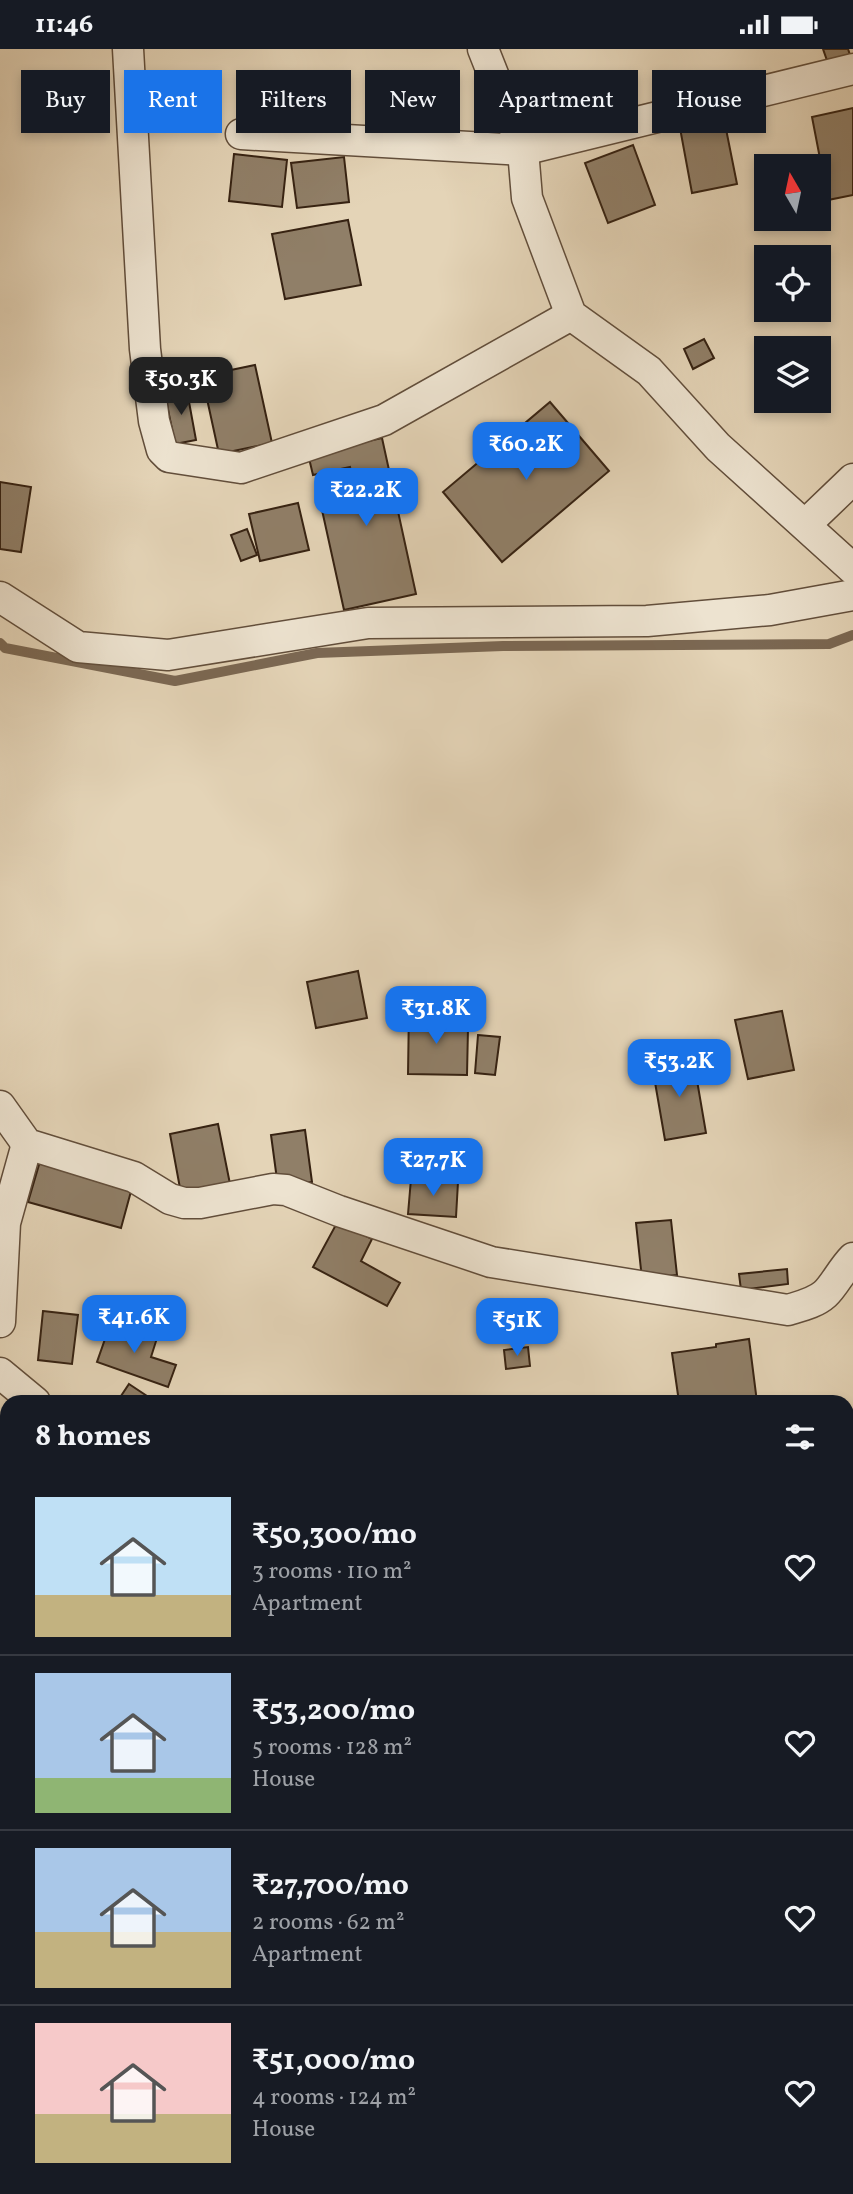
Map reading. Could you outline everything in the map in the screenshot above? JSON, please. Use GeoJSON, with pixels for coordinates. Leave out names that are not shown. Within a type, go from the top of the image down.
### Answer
{"type":"FeatureCollection","features":[{"type":"Feature","properties":{"kind":"street"},"geometry":{"type":"LineString","coordinates":[[128,49],[145,349],[154,421],[162,450],[169,457],[240,468],[384,420],[571,315]]}},
{"type":"Feature","properties":{"kind":"street"},"geometry":{"type":"LineString","coordinates":[[483,49],[523,150],[527,198],[571,315],[649,371],[718,447],[853,569]]}},
{"type":"Feature","properties":{"kind":"street"},"geometry":{"type":"LineString","coordinates":[[241,134],[523,150],[853,69]]}},
{"type":"Feature","properties":{"kind":"street"},"geometry":{"type":"LineString","coordinates":[[805,525],[853,479]]}},
{"type":"Feature","properties":{"kind":"street"},"geometry":{"type":"LineString","coordinates":[[0,597],[78,647],[168,655],[368,623],[647,621],[770,610],[853,595]]}},
{"type":"Feature","properties":{"kind":"street"},"geometry":{"type":"LineString","coordinates":[[0,1106],[27,1144],[134,1177],[170,1199],[184,1203],[200,1203],[273,1189],[286,1190],[491,1262],[788,1310],[808,1304],[825,1294],[853,1258]]}},
{"type":"Feature","properties":{"kind":"street"},"geometry":{"type":"LineString","coordinates":[[0,1322],[5,1223],[27,1144]]}},
{"type":"Feature","properties":{"kind":"street"},"geometry":{"type":"LineString","coordinates":[[0,1373],[27,1395]]}},
{"type":"Feature","properties":{"kind":"building"},"geometry":{"type":"Polygon","coordinates":[[[823,49],[848,49],[853,64],[831,72],[823,49]]]}},
{"type":"Feature","properties":{"kind":"building"},"geometry":{"type":"Polygon","coordinates":[[[853,108],[853,195],[831,199],[831,154],[819,154],[812,117],[853,108]]]}},
{"type":"Feature","properties":{"kind":"building"},"geometry":{"type":"Polygon","coordinates":[[[681,133],[727,133],[737,184],[692,193],[681,133]]]}},
{"type":"Feature","properties":{"kind":"building"},"geometry":{"type":"Polygon","coordinates":[[[633,145],[655,205],[608,223],[585,163],[633,145]]]}},
{"type":"Feature","properties":{"kind":"building"},"geometry":{"type":"Polygon","coordinates":[[[234,154],[287,160],[282,207],[229,201],[234,154]]]}},
{"type":"Feature","properties":{"kind":"building"},"geometry":{"type":"Polygon","coordinates":[[[344,157],[349,202],[297,208],[291,163],[344,157]]]}},
{"type":"Feature","properties":{"kind":"building"},"geometry":{"type":"Polygon","coordinates":[[[348,220],[361,285],[285,299],[272,234],[348,220]]]}},
{"type":"Feature","properties":{"kind":"building"},"geometry":{"type":"Polygon","coordinates":[[[704,339],[714,358],[693,369],[684,349],[704,339]]]}},
{"type":"Feature","properties":{"kind":"building"},"geometry":{"type":"Polygon","coordinates":[[[255,365],[272,443],[219,454],[202,376],[255,365]]]}},
{"type":"Feature","properties":{"kind":"building"},"geometry":{"type":"Polygon","coordinates":[[[187,391],[196,440],[175,444],[165,395],[187,391]]]}},
{"type":"Feature","properties":{"kind":"building"},"geometry":{"type":"Polygon","coordinates":[[[550,402],[609,471],[502,562],[443,492],[550,402]]]}},
{"type":"Feature","properties":{"kind":"building"},"geometry":{"type":"Polygon","coordinates":[[[382,438],[416,594],[344,610],[322,510],[358,502],[350,467],[313,475],[308,454],[382,438]]]}},
{"type":"Feature","properties":{"kind":"building"},"geometry":{"type":"Polygon","coordinates":[[[0,482],[31,487],[21,552],[0,549],[0,482]]]}},
{"type":"Feature","properties":{"kind":"building"},"geometry":{"type":"Polygon","coordinates":[[[298,503],[309,550],[260,561],[249,514],[298,503]]]}},
{"type":"Feature","properties":{"kind":"building"},"geometry":{"type":"Polygon","coordinates":[[[247,529],[257,555],[241,561],[231,535],[247,529]]]}},
{"type":"Feature","properties":{"kind":"building"},"geometry":{"type":"Polygon","coordinates":[[[358,971],[367,1018],[316,1028],[307,982],[358,971]]]}},
{"type":"Feature","properties":{"kind":"building"},"geometry":{"type":"Polygon","coordinates":[[[409,1008],[435,1009],[434,1027],[468,1028],[467,1075],[408,1074],[409,1008]]]}},
{"type":"Feature","properties":{"kind":"building"},"geometry":{"type":"Polygon","coordinates":[[[782,1011],[794,1070],[748,1079],[735,1020],[782,1011]]]}},
{"type":"Feature","properties":{"kind":"building"},"geometry":{"type":"Polygon","coordinates":[[[478,1035],[500,1037],[495,1075],[475,1073],[478,1035]]]}},
{"type":"Feature","properties":{"kind":"building"},"geometry":{"type":"Polygon","coordinates":[[[693,1057],[706,1133],[665,1140],[652,1065],[693,1057]]]}},
{"type":"Feature","properties":{"kind":"building"},"geometry":{"type":"Polygon","coordinates":[[[218,1124],[231,1189],[182,1199],[170,1134],[218,1124]]]}},
{"type":"Feature","properties":{"kind":"building"},"geometry":{"type":"Polygon","coordinates":[[[305,1130],[312,1182],[278,1187],[271,1135],[305,1130]]]}},
{"type":"Feature","properties":{"kind":"building"},"geometry":{"type":"Polygon","coordinates":[[[41,1158],[133,1184],[121,1228],[28,1202],[41,1158]]]}},
{"type":"Feature","properties":{"kind":"building"},"geometry":{"type":"Polygon","coordinates":[[[411,1179],[458,1182],[456,1217],[408,1214],[411,1179]]]}},
{"type":"Feature","properties":{"kind":"building"},"geometry":{"type":"Polygon","coordinates":[[[671,1220],[677,1275],[642,1279],[636,1223],[671,1220]]]}},
{"type":"Feature","properties":{"kind":"building"},"geometry":{"type":"Polygon","coordinates":[[[338,1221],[372,1239],[361,1261],[400,1283],[387,1306],[313,1267],[338,1221]]]}},
{"type":"Feature","properties":{"kind":"building"},"geometry":{"type":"Polygon","coordinates":[[[787,1269],[788,1284],[741,1290],[739,1274],[787,1269]]]}},
{"type":"Feature","properties":{"kind":"building"},"geometry":{"type":"Polygon","coordinates":[[[43,1311],[78,1315],[72,1364],[38,1360],[43,1311]]]}},
{"type":"Feature","properties":{"kind":"building"},"geometry":{"type":"Polygon","coordinates":[[[111,1322],[157,1338],[151,1357],[176,1365],[168,1387],[97,1362],[111,1322]]]}},
{"type":"Feature","properties":{"kind":"building"},"geometry":{"type":"Polygon","coordinates":[[[749,1339],[756,1395],[678,1395],[672,1353],[716,1347],[716,1344],[749,1339]]]}},
{"type":"Feature","properties":{"kind":"building"},"geometry":{"type":"Polygon","coordinates":[[[528,1347],[530,1366],[506,1369],[504,1350],[528,1347]]]}},
{"type":"Feature","properties":{"kind":"building"},"geometry":{"type":"Polygon","coordinates":[[[129,1384],[146,1395],[122,1395],[129,1384]]]}},
{"type":"Feature","properties":{"kind":"waterway"},"geometry":{"type":"LineString","coordinates":[[0,643],[5,648],[175,681],[317,653],[503,646],[829,644],[853,635]]}}]}
